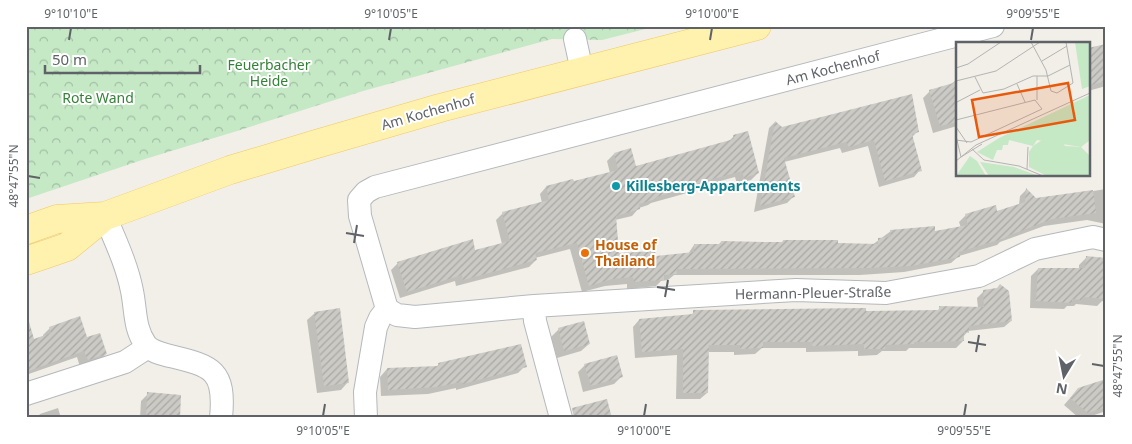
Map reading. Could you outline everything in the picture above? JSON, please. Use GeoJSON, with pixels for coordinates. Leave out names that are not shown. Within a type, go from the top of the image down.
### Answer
{"type":"FeatureCollection","features":[{"type":"Feature","properties":{"kind":"main road","name":"Am Kochenhof"},"geometry":{"type":"LineString","coordinates":[[26,230],[57,219],[106,216],[230,170],[440,108],[757,26]]}},
{"type":"Feature","properties":{"kind":"main road","name":"Am Kochenhof"},"geometry":{"type":"LineString","coordinates":[[26,262],[67,248],[106,216]]}},
{"type":"Feature","properties":{"kind":"street","name":"Am Kochenhof"},"geometry":{"type":"LineString","coordinates":[[387,309],[360,216],[359,200],[366,192],[375,187],[993,26]]}},
{"type":"Feature","properties":{"kind":"street"},"geometry":{"type":"LineString","coordinates":[[576,39],[582,71]]}},
{"type":"Feature","properties":{"kind":"street"},"geometry":{"type":"LineString","coordinates":[[106,216],[132,290],[138,332],[148,347],[157,353],[202,364],[214,372],[220,385],[221,418]]}},
{"type":"Feature","properties":{"kind":"street","name":"Hermann-Pleuer-Straße"},"geometry":{"type":"LineString","coordinates":[[387,309],[398,315],[415,317],[534,306],[796,290],[886,293],[979,276],[1035,250],[1093,237],[1106,240]]}},
{"type":"Feature","properties":{"kind":"street"},"geometry":{"type":"LineString","coordinates":[[534,306],[535,321],[561,418]]}},
{"type":"Feature","properties":{"kind":"street"},"geometry":{"type":"LineString","coordinates":[[366,418],[365,392],[376,327],[387,309]]}},
{"type":"Feature","properties":{"kind":"street"},"geometry":{"type":"LineString","coordinates":[[26,394],[126,362],[148,347]]}},
{"type":"Feature","properties":{"kind":"green space"},"geometry":{"type":"Polygon","coordinates":[[[26,26],[657,26],[602,40],[552,39],[363,91],[145,159],[26,199],[26,26]]]}},
{"type":"Feature","properties":{"kind":"building"},"geometry":{"type":"Polygon","coordinates":[[[1106,44],[1106,81],[1090,85],[1090,48],[1106,44]]]}},
{"type":"Feature","properties":{"kind":"building"},"geometry":{"type":"Polygon","coordinates":[[[956,82],[956,122],[940,126],[929,90],[956,82]]]}},
{"type":"Feature","properties":{"kind":"building"},"geometry":{"type":"Polygon","coordinates":[[[912,94],[919,132],[912,134],[922,171],[885,181],[874,140],[849,147],[846,142],[784,158],[795,197],[760,206],[775,121],[782,127],[912,94]]]}},
{"type":"Feature","properties":{"kind":"building"},"geometry":{"type":"Polygon","coordinates":[[[748,131],[759,173],[744,178],[742,171],[695,184],[695,186],[656,197],[656,199],[639,204],[640,209],[616,216],[619,253],[655,251],[656,256],[694,252],[694,244],[721,244],[721,241],[783,242],[783,240],[838,240],[838,243],[878,244],[878,238],[891,237],[890,230],[935,226],[935,231],[968,225],[965,214],[996,205],[997,211],[1025,202],[1026,188],[1036,198],[1093,190],[1096,213],[1052,219],[1005,238],[959,252],[960,257],[911,266],[676,269],[677,274],[664,275],[664,280],[634,282],[633,277],[612,279],[589,286],[577,243],[535,253],[537,260],[463,280],[462,275],[407,292],[397,262],[473,239],[475,250],[510,241],[502,212],[549,200],[546,186],[618,170],[614,153],[631,148],[636,166],[734,139],[733,135],[748,131]]]}},
{"type":"Feature","properties":{"kind":"building"},"geometry":{"type":"Polygon","coordinates":[[[1086,256],[1106,258],[1106,299],[1083,297],[1082,300],[1072,299],[1072,303],[1036,301],[1038,268],[1085,268],[1086,256]]]}},
{"type":"Feature","properties":{"kind":"building"},"geometry":{"type":"Polygon","coordinates":[[[1000,284],[1009,291],[1012,321],[969,326],[969,333],[964,332],[964,341],[914,342],[914,344],[885,345],[885,349],[864,349],[864,344],[812,346],[813,342],[763,342],[763,348],[740,349],[740,345],[709,345],[708,393],[683,393],[683,349],[642,352],[639,319],[693,314],[693,310],[866,308],[866,311],[939,310],[939,306],[984,307],[983,290],[997,288],[1000,284]]]}},
{"type":"Feature","properties":{"kind":"building"},"geometry":{"type":"Polygon","coordinates":[[[340,308],[349,383],[324,386],[314,312],[340,308]]]}},
{"type":"Feature","properties":{"kind":"building"},"geometry":{"type":"Polygon","coordinates":[[[80,316],[87,337],[100,333],[107,354],[88,360],[84,351],[26,372],[26,323],[29,322],[34,339],[51,333],[49,327],[80,316]]]}},
{"type":"Feature","properties":{"kind":"building"},"geometry":{"type":"Polygon","coordinates":[[[584,321],[590,344],[564,351],[558,328],[584,321]]]}},
{"type":"Feature","properties":{"kind":"building"},"geometry":{"type":"Polygon","coordinates":[[[521,344],[527,367],[463,384],[462,382],[436,387],[388,390],[387,368],[439,366],[438,363],[521,344]]]}},
{"type":"Feature","properties":{"kind":"building"},"geometry":{"type":"Polygon","coordinates":[[[617,355],[623,377],[591,386],[584,364],[617,355]]]}},
{"type":"Feature","properties":{"kind":"building"},"geometry":{"type":"Polygon","coordinates":[[[1106,379],[1106,407],[1088,413],[1070,398],[1078,388],[1106,379]]]}},
{"type":"Feature","properties":{"kind":"building"},"geometry":{"type":"Polygon","coordinates":[[[147,392],[181,395],[180,418],[146,418],[147,392]]]}},
{"type":"Feature","properties":{"kind":"building"},"geometry":{"type":"Polygon","coordinates":[[[607,399],[612,418],[574,418],[572,408],[607,399]]]}},
{"type":"Feature","properties":{"kind":"place","name":"Killesberg-Appartements"},"geometry":{"type":"Point","coordinates":[616,186]}},
{"type":"Feature","properties":{"kind":"place","name":"House of Thailand"},"geometry":{"type":"Point","coordinates":[585,253]}},
{"type":"Feature","properties":{"kind":"park label","name":"Feuerbacher Heide"},"geometry":{"type":"Point","coordinates":[269,74]}},
{"type":"Feature","properties":{"kind":"park label","name":"Rote Wand"},"geometry":{"type":"Point","coordinates":[98,98]}}]}
